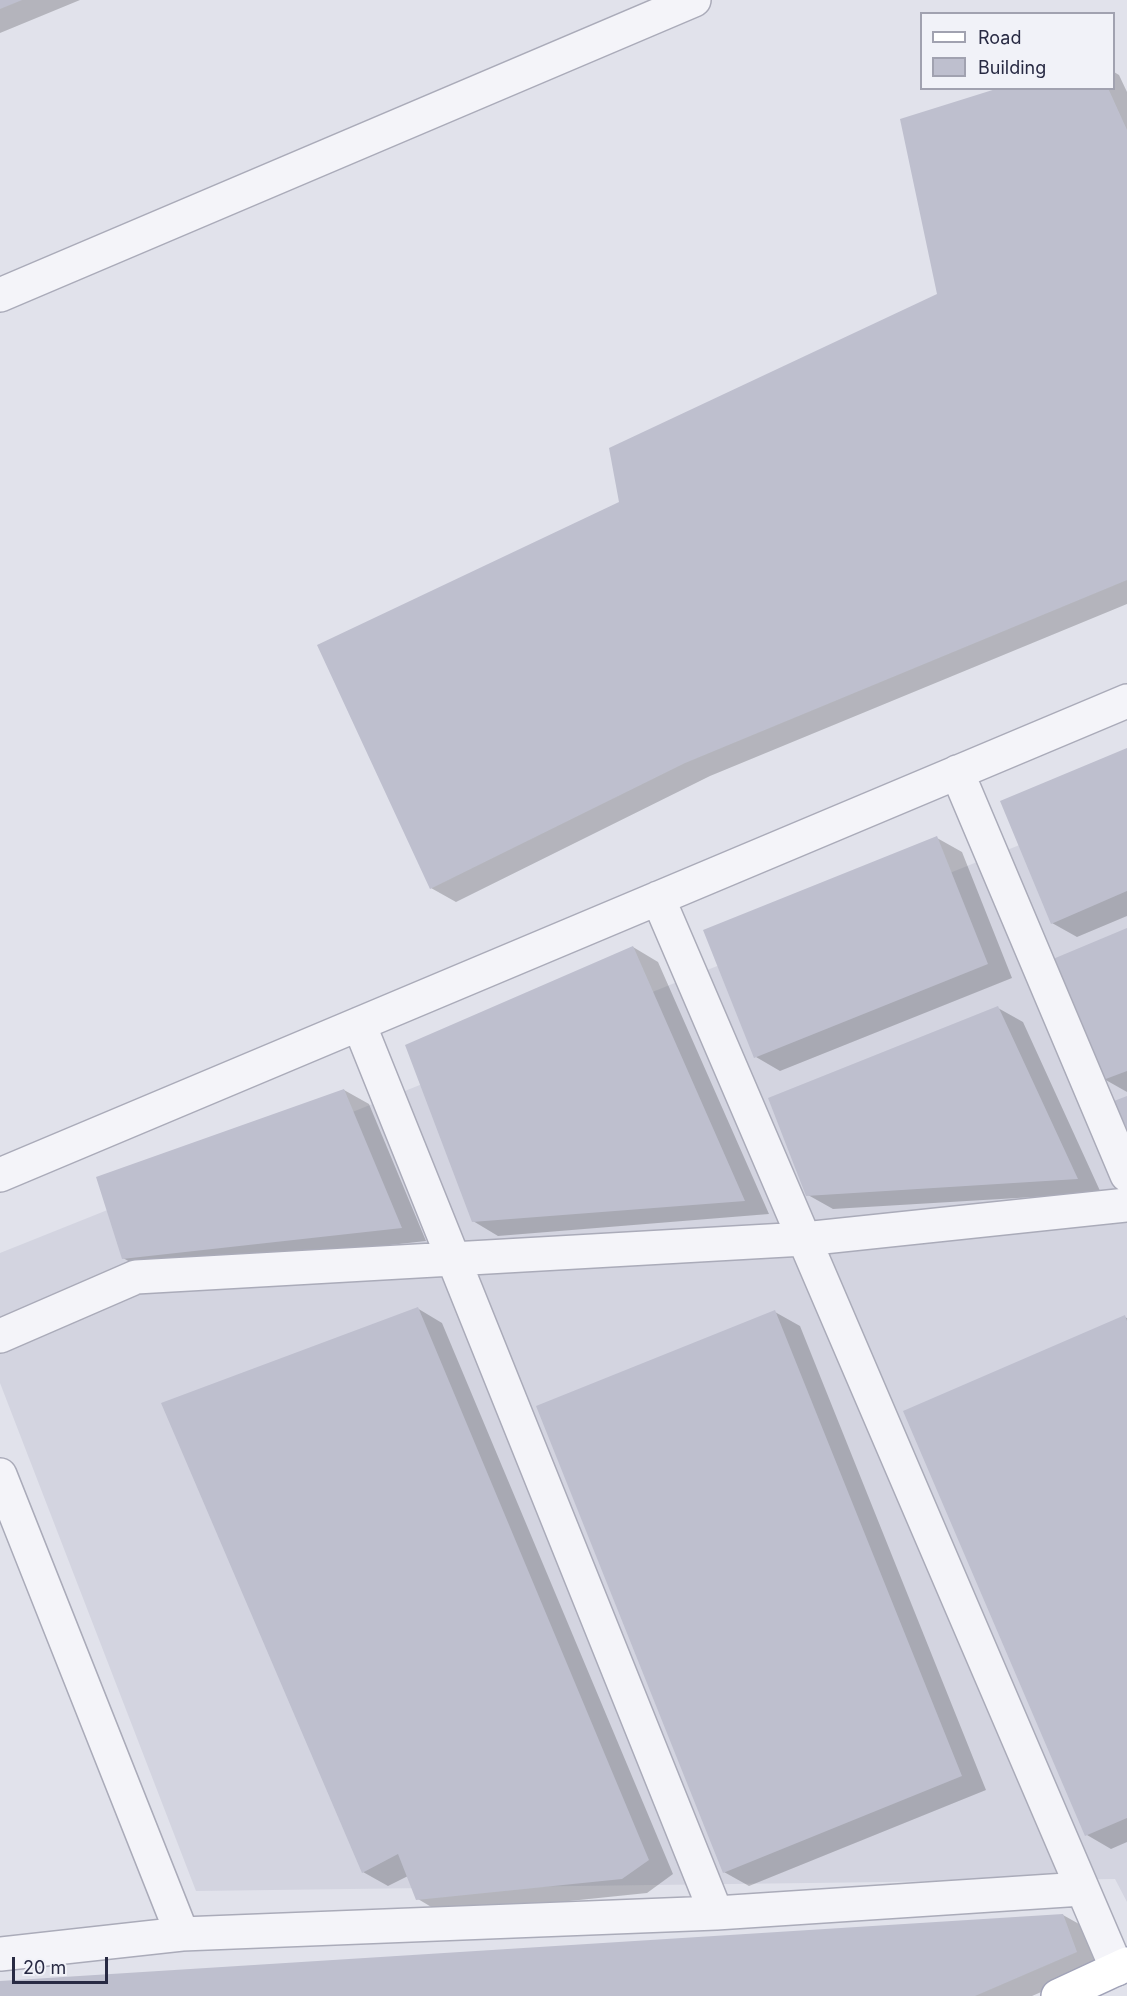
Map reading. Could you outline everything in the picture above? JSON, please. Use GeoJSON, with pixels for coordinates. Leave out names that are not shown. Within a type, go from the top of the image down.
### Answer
{"type":"FeatureCollection","features":[{"type":"Feature","properties":{"kind":"main road"},"geometry":{"type":"LineString","coordinates":[[1058,1996],[1122,1967]]}},
{"type":"Feature","properties":{"kind":"street"},"geometry":{"type":"LineString","coordinates":[[0,295],[694,0]]}},
{"type":"Feature","properties":{"kind":"street"},"geometry":{"type":"LineString","coordinates":[[0,1175],[1127,701]]}},
{"type":"Feature","properties":{"kind":"street"},"geometry":{"type":"LineString","coordinates":[[957,772],[1127,1175]]}},
{"type":"Feature","properties":{"kind":"street"},"geometry":{"type":"LineString","coordinates":[[658,898],[1082,1889],[1122,1967]]}},
{"type":"Feature","properties":{"kind":"street"},"geometry":{"type":"LineString","coordinates":[[358,1024],[716,1913]]}},
{"type":"Feature","properties":{"kind":"street"},"geometry":{"type":"LineString","coordinates":[[0,1336],[136,1277],[804,1239],[1127,1205]]}},
{"type":"Feature","properties":{"kind":"street"},"geometry":{"type":"LineString","coordinates":[[0,1475],[182,1934]]}},
{"type":"Feature","properties":{"kind":"street"},"geometry":{"type":"LineString","coordinates":[[0,1954],[182,1934],[716,1913],[1082,1889]]}},
{"type":"Feature","properties":{"kind":"shaded area"},"geometry":{"type":"Polygon","coordinates":[[[1127,802],[1127,1902],[1115,1879],[196,1891],[0,1383],[0,1253],[1127,802]]]}},
{"type":"Feature","properties":{"kind":"building"},"geometry":{"type":"Polygon","coordinates":[[[0,0],[22,0],[0,9],[0,0]]]}},
{"type":"Feature","properties":{"kind":"building"},"geometry":{"type":"Polygon","coordinates":[[[993,90],[1109,90],[1127,130],[1127,580],[685,763],[430,889],[317,645],[619,502],[609,448],[937,294],[900,119],[993,90]]]}},
{"type":"Feature","properties":{"kind":"building"},"geometry":{"type":"Polygon","coordinates":[[[1127,748],[1127,891],[1051,924],[1000,801],[1127,748]]]}},
{"type":"Feature","properties":{"kind":"building"},"geometry":{"type":"Polygon","coordinates":[[[937,836],[988,964],[754,1058],[703,930],[937,836]]]}},
{"type":"Feature","properties":{"kind":"building"},"geometry":{"type":"Polygon","coordinates":[[[1127,928],[1127,1071],[1103,1080],[1053,959],[1127,928]]]}},
{"type":"Feature","properties":{"kind":"building"},"geometry":{"type":"Polygon","coordinates":[[[633,946],[745,1201],[472,1222],[405,1045],[633,946]]]}},
{"type":"Feature","properties":{"kind":"building"},"geometry":{"type":"Polygon","coordinates":[[[998,1006],[1078,1179],[806,1196],[768,1098],[998,1006]]]}},
{"type":"Feature","properties":{"kind":"building"},"geometry":{"type":"Polygon","coordinates":[[[344,1089],[402,1228],[122,1259],[96,1177],[344,1089]]]}},
{"type":"Feature","properties":{"kind":"building"},"geometry":{"type":"Polygon","coordinates":[[[1127,1096],[1127,1129],[1114,1101],[1127,1096]]]}},
{"type":"Feature","properties":{"kind":"building"},"geometry":{"type":"Polygon","coordinates":[[[418,1307],[649,1860],[622,1879],[416,1900],[398,1854],[362,1873],[161,1403],[418,1307]]]}},
{"type":"Feature","properties":{"kind":"building"},"geometry":{"type":"Polygon","coordinates":[[[775,1310],[962,1776],[723,1873],[536,1406],[775,1310]]]}},
{"type":"Feature","properties":{"kind":"building"},"geometry":{"type":"Polygon","coordinates":[[[1125,1315],[1127,1321],[1127,1818],[1085,1836],[903,1411],[1125,1315]]]}},
{"type":"Feature","properties":{"kind":"building"},"geometry":{"type":"Polygon","coordinates":[[[1063,1914],[1077,1952],[975,1996],[0,1996],[0,1981],[1063,1914]]]}}]}
